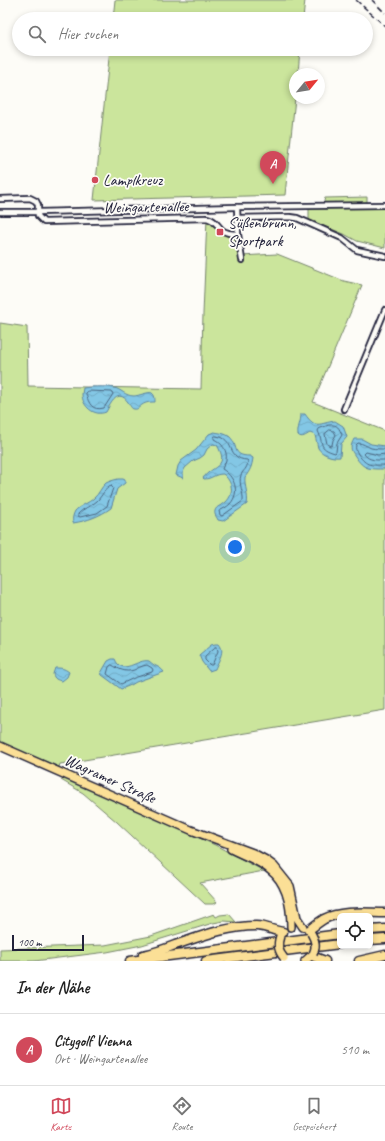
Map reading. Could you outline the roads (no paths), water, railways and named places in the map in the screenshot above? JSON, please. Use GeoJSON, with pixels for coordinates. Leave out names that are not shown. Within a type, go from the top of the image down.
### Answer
{"type":"FeatureCollection","features":[{"type":"Feature","properties":{"kind":"highway"},"geometry":{"type":"LineString","coordinates":[[308,930],[332,916],[357,913],[385,913]]}},
{"type":"Feature","properties":{"kind":"highway"},"geometry":{"type":"LineString","coordinates":[[129,961],[138,956],[234,927],[265,926],[282,934]]}},
{"type":"Feature","properties":{"kind":"highway"},"geometry":{"type":"LineString","coordinates":[[373,930],[385,928]]}},
{"type":"Feature","properties":{"kind":"highway"},"geometry":{"type":"LineString","coordinates":[[129,961],[337,934]]}},
{"type":"Feature","properties":{"kind":"highway"},"geometry":{"type":"LineString","coordinates":[[373,940],[385,939]]}},
{"type":"Feature","properties":{"kind":"highway"},"geometry":{"type":"LineString","coordinates":[[206,961],[337,944]]}},
{"type":"Feature","properties":{"kind":"highway"},"geometry":{"type":"LineString","coordinates":[[359,961],[385,955]]}},
{"type":"Feature","properties":{"kind":"highway"},"geometry":{"type":"LineString","coordinates":[[308,959],[325,961]]}},
{"type":"Feature","properties":{"kind":"main road","name":"Wagramer Straße"},"geometry":{"type":"LineString","coordinates":[[0,746],[210,837],[253,853],[274,866],[290,886],[291,902]]}},
{"type":"Feature","properties":{"kind":"main road"},"geometry":{"type":"LineString","coordinates":[[291,902],[291,927]]}},
{"type":"Feature","properties":{"kind":"main road"},"geometry":{"type":"LineString","coordinates":[[291,902],[297,918],[314,938],[316,945],[308,959]]}},
{"type":"Feature","properties":{"kind":"main road"},"geometry":{"type":"LineString","coordinates":[[286,960],[281,954],[278,942],[282,934],[291,927],[297,926],[308,930]]}},
{"type":"Feature","properties":{"kind":"street","name":"Weingartenallee"},"geometry":{"type":"LineString","coordinates":[[0,199],[33,199],[37,202],[39,218],[44,222],[207,218],[215,221],[225,232],[230,234],[238,234]]}},
{"type":"Feature","properties":{"kind":"street","name":"Weingartenallee"},"geometry":{"type":"LineString","coordinates":[[0,212],[385,206]]}},
{"type":"Feature","properties":{"kind":"street"},"geometry":{"type":"LineString","coordinates":[[237,208],[238,234],[242,260]]}},
{"type":"Feature","properties":{"kind":"street"},"geometry":{"type":"LineString","coordinates":[[86,211],[86,221]]}},
{"type":"Feature","properties":{"kind":"street"},"geometry":{"type":"LineString","coordinates":[[238,218],[297,218],[342,238],[357,250],[385,256]]}},
{"type":"Feature","properties":{"kind":"street"},"geometry":{"type":"LineString","coordinates":[[344,409],[385,310]]}},
{"type":"Feature","properties":{"kind":"water"},"geometry":{"type":"Polygon","coordinates":[[[111,387],[128,395],[134,396],[151,393],[154,396],[155,402],[145,403],[138,408],[133,409],[121,396],[115,398],[106,412],[97,413],[93,412],[84,403],[82,394],[83,388],[111,387]]]}},
{"type":"Feature","properties":{"kind":"water"},"geometry":{"type":"Polygon","coordinates":[[[301,414],[305,414],[315,424],[335,421],[343,426],[347,437],[341,444],[340,457],[334,457],[322,452],[318,448],[315,435],[310,433],[302,437],[298,435],[301,414]]]}},
{"type":"Feature","properties":{"kind":"water"},"geometry":{"type":"Polygon","coordinates":[[[214,432],[222,433],[230,437],[233,440],[236,450],[240,454],[253,458],[252,464],[245,477],[247,504],[223,521],[218,520],[215,515],[215,511],[225,503],[231,495],[229,480],[223,474],[207,479],[203,478],[221,462],[221,452],[217,445],[213,444],[207,449],[204,455],[193,461],[185,468],[183,478],[176,475],[181,461],[196,450],[209,434],[214,432]]]}},
{"type":"Feature","properties":{"kind":"water"},"geometry":{"type":"Polygon","coordinates":[[[354,439],[362,439],[371,444],[385,446],[385,469],[371,469],[361,464],[351,450],[354,439]]]}},
{"type":"Feature","properties":{"kind":"water"},"geometry":{"type":"Polygon","coordinates":[[[118,479],[125,480],[125,483],[117,489],[111,508],[93,518],[73,523],[73,515],[77,509],[94,498],[106,483],[118,479]]]}},
{"type":"Feature","properties":{"kind":"water"},"geometry":{"type":"Polygon","coordinates":[[[219,643],[221,646],[222,653],[215,669],[209,671],[199,655],[212,644],[219,643]]]}},
{"type":"Feature","properties":{"kind":"water"},"geometry":{"type":"Polygon","coordinates":[[[115,659],[118,664],[126,667],[140,662],[149,661],[164,672],[121,689],[101,673],[108,661],[115,659]]]}},
{"type":"Feature","properties":{"kind":"water"},"geometry":{"type":"Polygon","coordinates":[[[55,668],[62,668],[69,672],[67,677],[62,681],[56,679],[53,674],[55,668]]]}},
{"type":"Feature","properties":{"kind":"railway"},"geometry":{"type":"LineString","coordinates":[[356,0],[369,12]]}},
{"type":"Feature","properties":{"kind":"railway"},"geometry":{"type":"LineString","coordinates":[[372,0],[385,13]]}},
{"type":"Feature","properties":{"kind":"railway"},"geometry":{"type":"LineString","coordinates":[[373,15],[385,26]]}},
{"type":"Feature","properties":{"kind":"place","name":"Lamplkreuz"},"geometry":{"type":"Point","coordinates":[95,180]}},
{"type":"Feature","properties":{"kind":"place","name":"Citygolf Vienna"},"geometry":{"type":"Point","coordinates":[273,184]}},
{"type":"Feature","properties":{"kind":"place","name":"Süßenbrunn, Sportpark"},"geometry":{"type":"Point","coordinates":[220,232]}}]}
